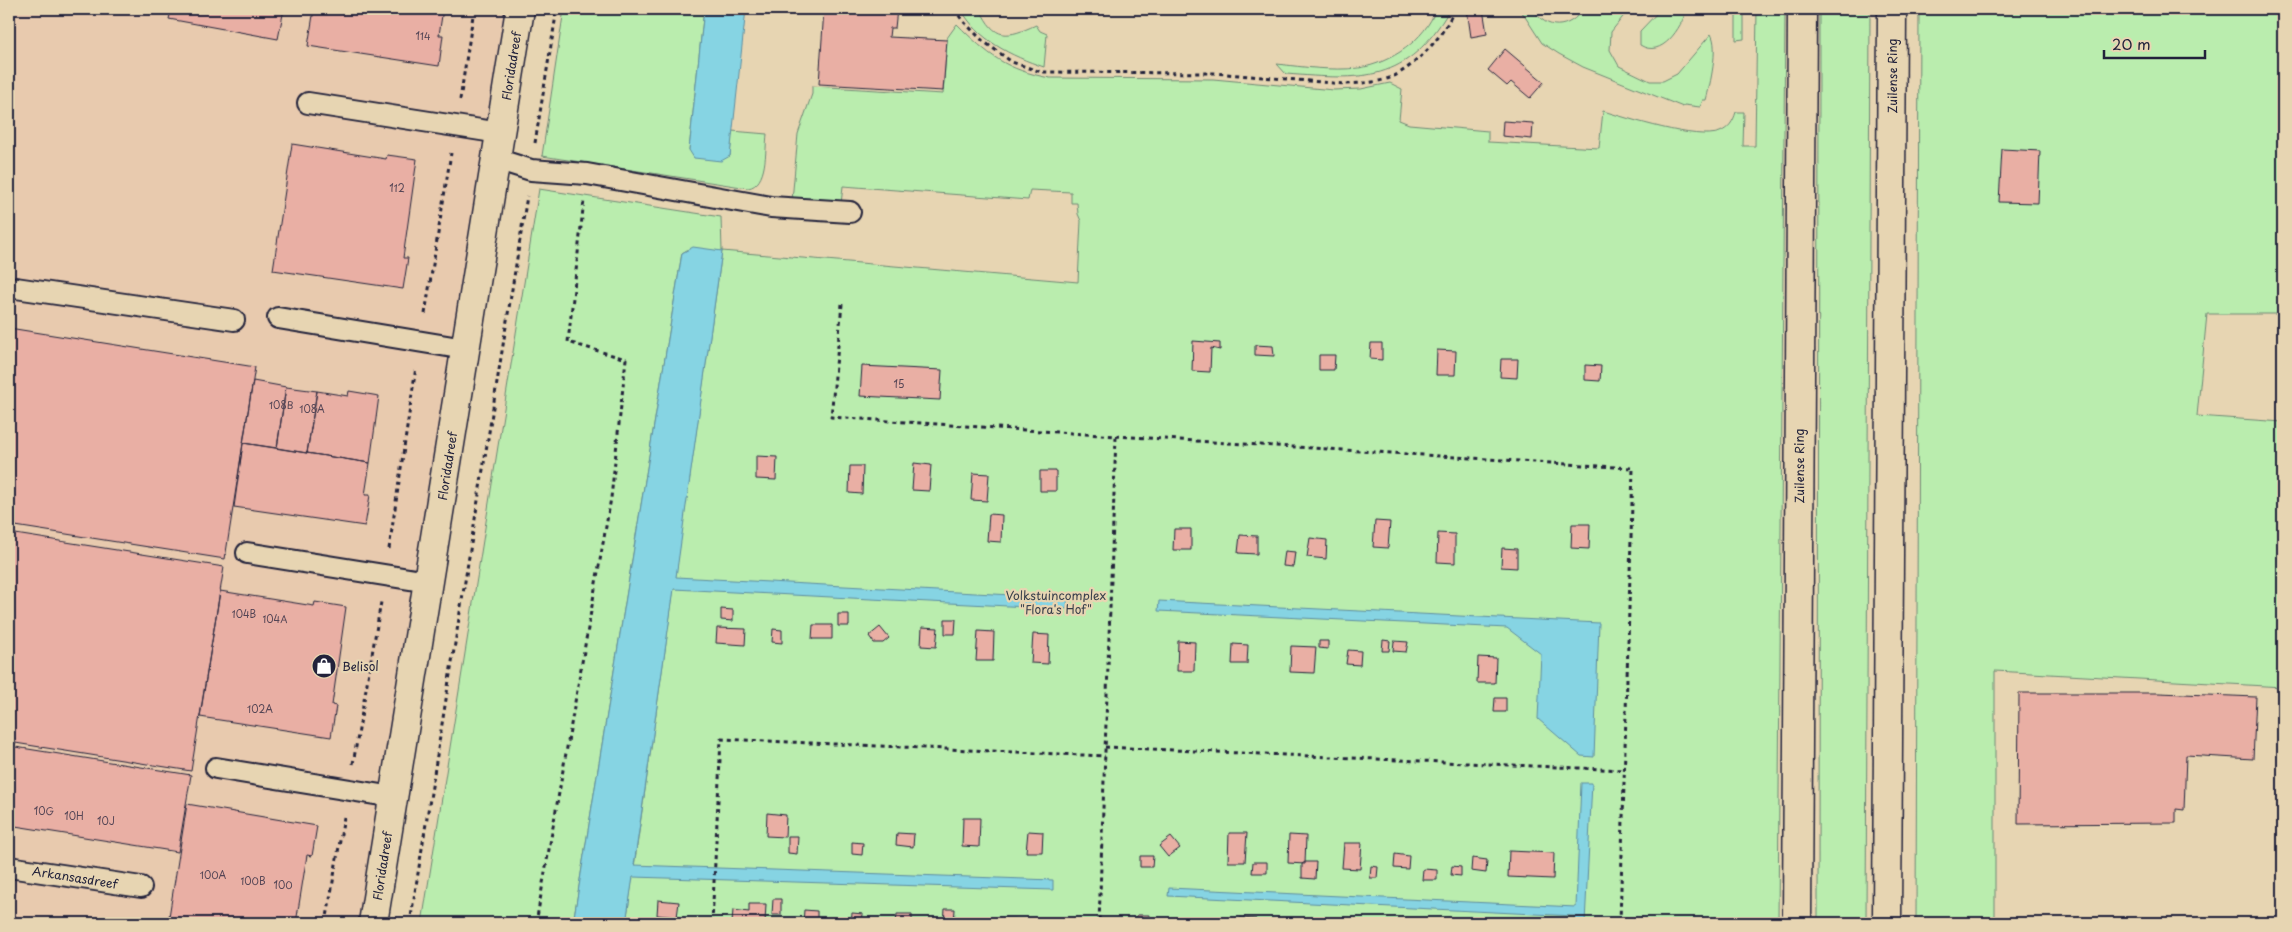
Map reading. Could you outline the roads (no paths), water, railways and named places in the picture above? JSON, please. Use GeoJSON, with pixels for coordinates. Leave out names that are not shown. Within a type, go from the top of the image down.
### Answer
{"type":"FeatureCollection","features":[{"type":"Feature","properties":{"kind":"main road","name":"Floridadreef"},"geometry":{"type":"LineString","coordinates":[[373,923],[520,9]]}},
{"type":"Feature","properties":{"kind":"main road","name":"Zuilense Ring"},"geometry":{"type":"LineString","coordinates":[[1797,923],[1802,9]]}},
{"type":"Feature","properties":{"kind":"main road","name":"Zuilense Ring"},"geometry":{"type":"LineString","coordinates":[[1887,923],[1892,9]]}},
{"type":"Feature","properties":{"kind":"lane"},"geometry":{"type":"LineString","coordinates":[[308,103],[456,126],[498,146],[531,170],[587,174],[771,207],[850,212]]}},
{"type":"Feature","properties":{"kind":"lane"},"geometry":{"type":"LineString","coordinates":[[9,287],[234,320]]}},
{"type":"Feature","properties":{"kind":"lane"},"geometry":{"type":"LineString","coordinates":[[278,318],[465,349]]}},
{"type":"Feature","properties":{"kind":"lane"},"geometry":{"type":"LineString","coordinates":[[247,553],[428,582]]}},
{"type":"Feature","properties":{"kind":"lane"},"geometry":{"type":"LineString","coordinates":[[216,768],[393,797]]}},
{"type":"Feature","properties":{"kind":"lane","name":"Arkansasdreef"},"geometry":{"type":"LineString","coordinates":[[9,867],[141,887]]}},
{"type":"Feature","properties":{"kind":"water"},"geometry":{"type":"Polygon","coordinates":[[[704,9],[746,9],[730,156],[721,161],[694,158],[689,150],[704,9]]]}},
{"type":"Feature","properties":{"kind":"water"},"geometry":{"type":"Polygon","coordinates":[[[693,247],[722,251],[676,577],[1068,598],[1067,609],[674,589],[634,865],[1053,880],[1053,890],[633,877],[626,923],[573,923],[682,253],[693,247]]]}},
{"type":"Feature","properties":{"kind":"water"},"geometry":{"type":"Polygon","coordinates":[[[1159,601],[1599,623],[1594,757],[1581,756],[1538,719],[1541,654],[1507,628],[1158,611],[1159,601]]]}},
{"type":"Feature","properties":{"kind":"water"},"geometry":{"type":"Polygon","coordinates":[[[1581,783],[1592,783],[1585,923],[1575,923],[1575,916],[1168,896],[1169,888],[1576,907],[1581,783]]]}},
{"type":"Feature","properties":{"kind":"place","name":"Belisol"},"geometry":{"type":"Point","coordinates":[324,666]}},
{"type":"Feature","properties":{"kind":"park label","name":"Volkstuincomplex \"Flora's Hof\""},"geometry":{"type":"Point","coordinates":[1056,602]}}]}
